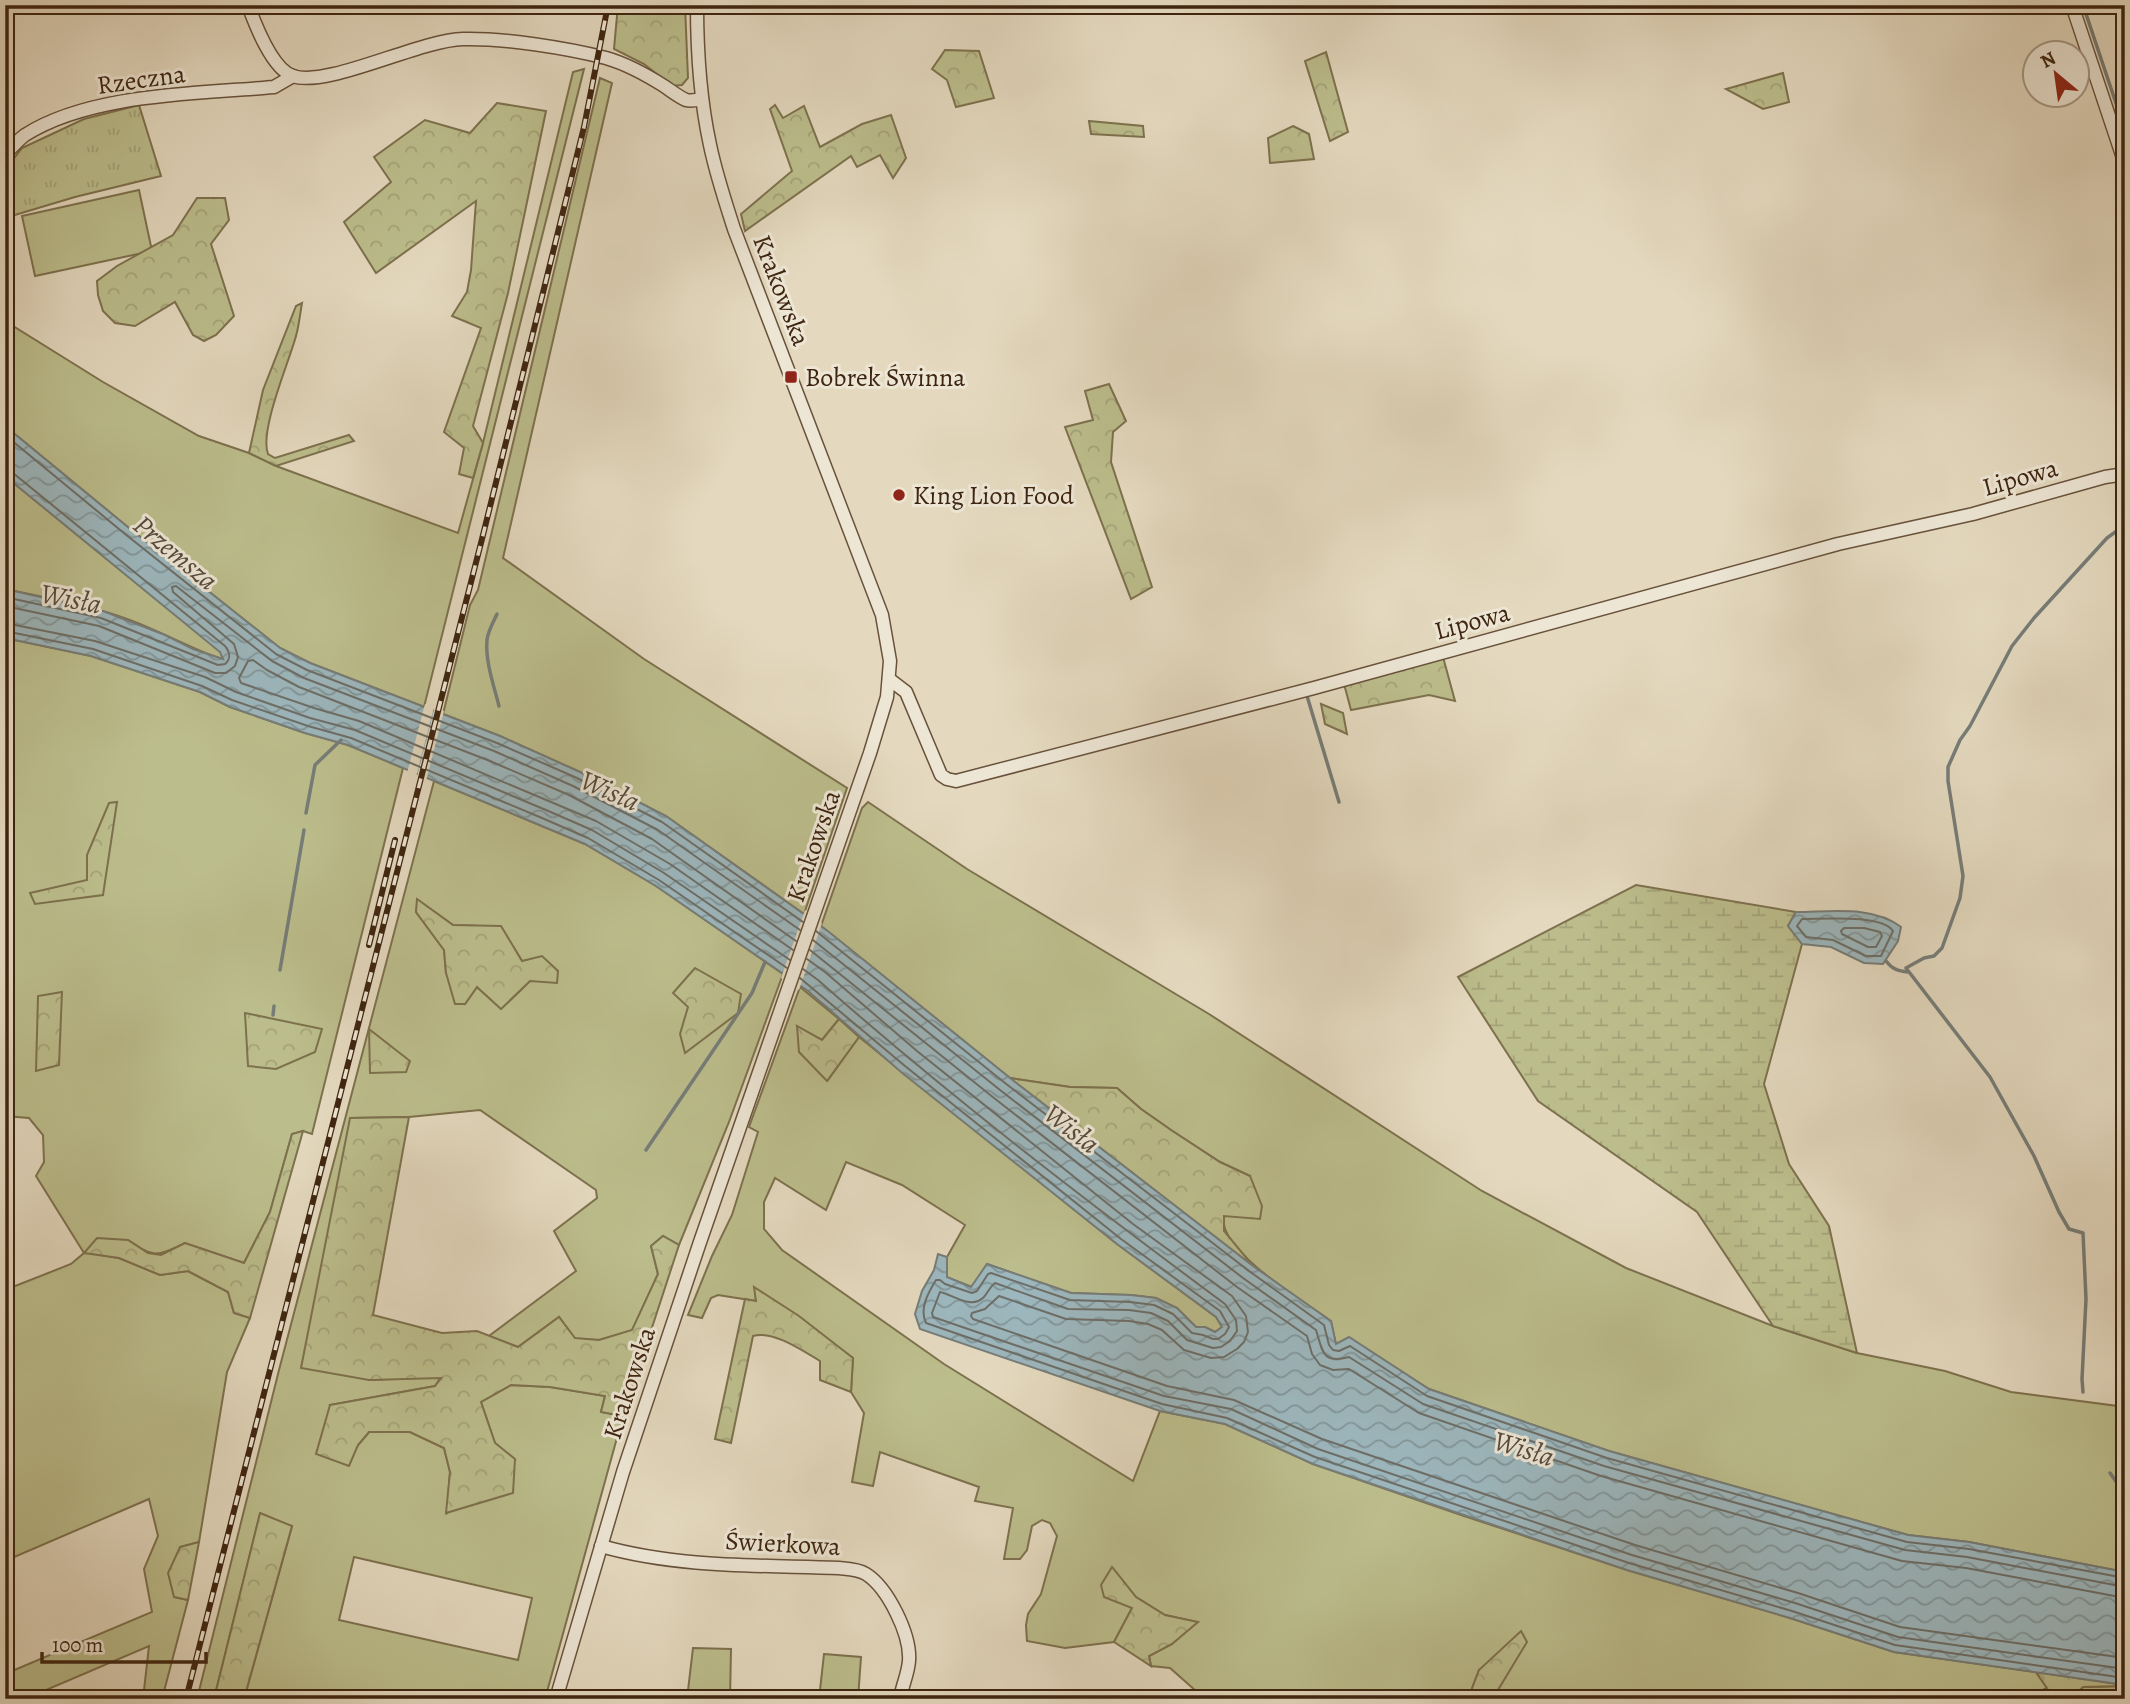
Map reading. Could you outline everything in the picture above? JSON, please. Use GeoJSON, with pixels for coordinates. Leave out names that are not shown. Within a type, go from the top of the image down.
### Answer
{"type":"FeatureCollection","features":[{"type":"Feature","properties":{"kind":"street"},"geometry":{"type":"LineString","coordinates":[[248,5],[275,60],[284,71],[293,76]]}},
{"type":"Feature","properties":{"kind":"street","name":"Krakowska"},"geometry":{"type":"LineString","coordinates":[[556,1699],[623,1472],[852,803],[887,697],[889,679],[890,661],[882,615],[734,229],[710,145],[702,99],[697,5]]}},
{"type":"Feature","properties":{"kind":"street"},"geometry":{"type":"LineString","coordinates":[[2072,5],[2125,164]]}},
{"type":"Feature","properties":{"kind":"street","name":"Rzeczna"},"geometry":{"type":"LineString","coordinates":[[5,153],[24,136],[73,114],[141,99],[274,87],[293,76],[307,78],[330,75],[419,47],[462,39],[530,45],[606,58],[640,70],[687,101],[702,99]]}},
{"type":"Feature","properties":{"kind":"street","name":"Lipowa"},"geometry":{"type":"LineString","coordinates":[[889,679],[906,691],[941,775],[956,781],[1314,688],[1838,544],[1973,514],[2105,477],[2125,474]]}},
{"type":"Feature","properties":{"kind":"street","name":"Świerkowa"},"geometry":{"type":"LineString","coordinates":[[601,1546],[641,1557],[673,1561],[839,1568],[853,1569],[865,1574],[877,1583],[903,1627],[908,1642],[909,1660],[900,1699]]}},
{"type":"Feature","properties":{"kind":"green space"},"geometry":{"type":"Polygon","coordinates":[[[618,5],[685,5],[688,78],[682,85],[672,86],[644,64],[614,49],[618,5]]]}},
{"type":"Feature","properties":{"kind":"green space"},"geometry":{"type":"Polygon","coordinates":[[[945,50],[979,51],[994,98],[956,107],[947,80],[932,69],[945,50]]]}},
{"type":"Feature","properties":{"kind":"green space"},"geometry":{"type":"Polygon","coordinates":[[[1326,52],[1348,132],[1330,141],[1305,61],[1326,52]]]}},
{"type":"Feature","properties":{"kind":"green space"},"geometry":{"type":"Polygon","coordinates":[[[584,69],[424,707],[310,663],[280,648],[5,426],[5,321],[103,382],[199,436],[458,533],[483,443],[573,72],[584,69]]]}},
{"type":"Feature","properties":{"kind":"green space"},"geometry":{"type":"Polygon","coordinates":[[[1783,73],[1789,102],[1763,109],[1726,89],[1783,73]]]}},
{"type":"Feature","properties":{"kind":"green space"},"geometry":{"type":"Polygon","coordinates":[[[600,78],[612,83],[503,558],[644,659],[847,788],[804,914],[666,816],[580,772],[443,714],[470,605],[478,590],[600,78]]]}},
{"type":"Feature","properties":{"kind":"green space"},"geometry":{"type":"Polygon","coordinates":[[[497,103],[546,111],[508,293],[473,426],[483,443],[473,478],[459,474],[464,448],[444,432],[481,328],[452,316],[467,292],[476,201],[376,273],[344,222],[391,182],[374,157],[425,120],[470,133],[497,103]]]}},
{"type":"Feature","properties":{"kind":"green space"},"geometry":{"type":"Polygon","coordinates":[[[139,105],[161,176],[5,218],[5,170],[22,148],[84,119],[139,105]]]}},
{"type":"Feature","properties":{"kind":"green space"},"geometry":{"type":"Polygon","coordinates":[[[775,105],[783,118],[804,106],[820,147],[862,124],[891,115],[906,158],[893,178],[880,155],[857,167],[851,156],[745,231],[741,214],[792,171],[770,109],[775,105]]]}},
{"type":"Feature","properties":{"kind":"green space"},"geometry":{"type":"Polygon","coordinates":[[[1089,121],[1143,126],[1144,137],[1091,134],[1089,121]]]}},
{"type":"Feature","properties":{"kind":"green space"},"geometry":{"type":"Polygon","coordinates":[[[1293,126],[1309,134],[1314,159],[1270,163],[1268,138],[1293,126]]]}},
{"type":"Feature","properties":{"kind":"green space"},"geometry":{"type":"Polygon","coordinates":[[[139,190],[152,251],[35,276],[22,216],[139,190]]]}},
{"type":"Feature","properties":{"kind":"green space"},"geometry":{"type":"Polygon","coordinates":[[[197,198],[225,198],[229,220],[211,244],[234,316],[216,335],[204,341],[193,335],[175,302],[135,326],[115,323],[103,311],[97,281],[117,266],[173,235],[197,198]]]}},
{"type":"Feature","properties":{"kind":"green space"},"geometry":{"type":"Polygon","coordinates":[[[302,303],[296,336],[271,413],[266,443],[268,454],[275,458],[349,435],[354,441],[276,466],[249,453],[263,390],[296,306],[302,303]]]}},
{"type":"Feature","properties":{"kind":"green space"},"geometry":{"type":"Polygon","coordinates":[[[1109,384],[1126,421],[1113,432],[1111,462],[1152,587],[1131,599],[1065,427],[1093,420],[1085,391],[1109,384]]]}},
{"type":"Feature","properties":{"kind":"green space"},"geometry":{"type":"Polygon","coordinates":[[[5,476],[221,652],[223,660],[118,616],[5,589],[5,476]]]}},
{"type":"Feature","properties":{"kind":"green space"},"geometry":{"type":"Polygon","coordinates":[[[5,638],[91,656],[200,692],[230,707],[305,733],[348,745],[403,768],[312,1134],[303,1131],[292,1134],[270,1212],[244,1263],[185,1243],[155,1254],[128,1240],[85,1252],[119,1258],[160,1275],[188,1271],[228,1292],[234,1313],[250,1318],[227,1372],[199,1542],[180,1547],[174,1597],[188,1600],[162,1699],[143,1699],[149,1646],[25,1699],[5,1699],[5,1674],[152,1612],[144,1569],[158,1536],[149,1499],[5,1561],[5,1290],[71,1264],[84,1253],[36,1176],[44,1162],[43,1135],[29,1118],[5,1116],[5,638]]]}},
{"type":"Feature","properties":{"kind":"green space"},"geometry":{"type":"Polygon","coordinates":[[[1443,657],[1455,701],[1429,695],[1351,710],[1344,684],[1443,657]]]}},
{"type":"Feature","properties":{"kind":"green space"},"geometry":{"type":"Polygon","coordinates":[[[1321,704],[1343,713],[1347,734],[1325,724],[1321,704]]]}},
{"type":"Feature","properties":{"kind":"green space"},"geometry":{"type":"Polygon","coordinates":[[[434,781],[585,844],[656,886],[783,974],[729,1122],[679,1245],[663,1236],[651,1246],[658,1274],[632,1331],[599,1340],[575,1339],[559,1317],[518,1347],[489,1336],[576,1271],[554,1231],[597,1198],[596,1190],[480,1110],[409,1117],[350,1118],[369,1380],[441,1377],[435,1386],[330,1405],[358,1445],[369,1432],[410,1432],[444,1448],[450,1472],[447,1513],[515,1460],[495,1443],[481,1402],[511,1385],[550,1387],[605,1396],[601,1412],[623,1416],[545,1699],[244,1699],[292,1526],[260,1514],[214,1699],[197,1699],[279,1370],[434,781]],[[418,900],[416,912],[444,950],[446,973],[465,1004],[477,987],[501,1009],[530,981],[522,961],[501,927],[453,925],[418,900]],[[354,1557],[339,1620],[518,1660],[532,1598],[354,1557]]]}},
{"type":"Feature","properties":{"kind":"green space"},"geometry":{"type":"Polygon","coordinates":[[[117,802],[103,895],[35,904],[30,893],[87,880],[87,855],[109,803],[117,802]]]}},
{"type":"Feature","properties":{"kind":"green space"},"geometry":{"type":"Polygon","coordinates":[[[868,802],[967,869],[1209,1014],[1482,1191],[1626,1268],[1773,1326],[1857,1353],[1945,1371],[2011,1392],[2125,1407],[2125,1572],[1969,1542],[1908,1535],[1609,1451],[1429,1389],[1349,1338],[1336,1345],[1331,1321],[1266,1275],[1235,1245],[1226,1231],[1225,1213],[1250,1176],[1220,1162],[1171,1130],[1117,1088],[1070,1087],[1010,1078],[821,926],[862,808],[868,802]]]}},
{"type":"Feature","properties":{"kind":"green space"},"geometry":{"type":"Polygon","coordinates":[[[1636,885],[1796,912],[1788,926],[1802,944],[1764,1084],[1789,1164],[1829,1226],[1857,1353],[1773,1326],[1697,1212],[1538,1101],[1458,977],[1636,885]]]}},
{"type":"Feature","properties":{"kind":"green space"},"geometry":{"type":"Polygon","coordinates":[[[417,899],[453,925],[501,926],[522,961],[542,956],[558,971],[557,983],[530,981],[501,1009],[477,987],[465,1004],[455,1004],[446,973],[444,950],[416,912],[417,899]]]}},
{"type":"Feature","properties":{"kind":"green space"},"geometry":{"type":"Polygon","coordinates":[[[695,968],[741,994],[738,1013],[685,1053],[680,1034],[688,1007],[673,993],[695,968]]]}},
{"type":"Feature","properties":{"kind":"green space"},"geometry":{"type":"Polygon","coordinates":[[[800,987],[839,1019],[822,1040],[798,1027],[828,1080],[859,1037],[1117,1244],[1216,1317],[1222,1327],[1215,1332],[1205,1327],[1196,1327],[1177,1308],[1156,1298],[1071,1293],[987,1264],[972,1287],[946,1277],[947,1257],[965,1225],[902,1185],[846,1162],[826,1210],[775,1178],[764,1202],[764,1229],[782,1250],[944,1364],[1133,1481],[1160,1411],[1225,1424],[1313,1464],[1627,1570],[1894,1652],[2036,1672],[2047,1688],[2025,1699],[1495,1699],[1498,1690],[1479,1670],[1468,1699],[1205,1699],[1170,1668],[1151,1666],[1149,1656],[1172,1644],[1197,1622],[1165,1615],[1136,1597],[1112,1567],[1132,1608],[1114,1642],[1065,1648],[1027,1641],[1028,1614],[1041,1594],[1057,1536],[1050,1523],[1042,1520],[1032,1526],[1027,1550],[1020,1559],[1004,1559],[1013,1508],[975,1501],[979,1487],[880,1452],[873,1486],[852,1482],[864,1413],[851,1392],[853,1358],[755,1288],[756,1301],[718,1295],[711,1298],[702,1318],[688,1315],[732,1215],[758,1132],[749,1127],[800,987]]]}},
{"type":"Feature","properties":{"kind":"green space"},"geometry":{"type":"Polygon","coordinates":[[[62,992],[59,1065],[36,1071],[38,996],[62,992]]]}},
{"type":"Feature","properties":{"kind":"green space"},"geometry":{"type":"Polygon","coordinates":[[[245,1013],[322,1029],[315,1052],[276,1069],[248,1066],[245,1013]]]}},
{"type":"Feature","properties":{"kind":"green space"},"geometry":{"type":"Polygon","coordinates":[[[839,1019],[859,1037],[827,1081],[799,1052],[797,1026],[822,1040],[839,1019]]]}},
{"type":"Feature","properties":{"kind":"green space"},"geometry":{"type":"Polygon","coordinates":[[[369,1029],[410,1061],[406,1072],[370,1073],[369,1029]]]}},
{"type":"Feature","properties":{"kind":"green space"},"geometry":{"type":"Polygon","coordinates":[[[1010,1078],[1070,1087],[1117,1088],[1171,1130],[1220,1162],[1250,1176],[1262,1206],[1260,1219],[1224,1216],[1224,1231],[1253,1266],[1010,1078]]]}},
{"type":"Feature","properties":{"kind":"green space"},"geometry":{"type":"Polygon","coordinates":[[[409,1117],[373,1315],[442,1333],[477,1331],[518,1347],[559,1317],[575,1338],[599,1340],[632,1330],[658,1274],[651,1246],[663,1236],[679,1245],[623,1416],[601,1412],[605,1396],[550,1387],[511,1385],[481,1402],[495,1443],[515,1459],[513,1493],[446,1513],[450,1472],[444,1448],[410,1432],[369,1432],[358,1445],[349,1466],[316,1454],[330,1405],[435,1386],[441,1378],[369,1380],[301,1368],[350,1118],[409,1117]]]}},
{"type":"Feature","properties":{"kind":"green space"},"geometry":{"type":"Polygon","coordinates":[[[303,1131],[250,1318],[234,1313],[228,1292],[188,1271],[160,1275],[119,1258],[84,1253],[97,1238],[128,1240],[148,1253],[161,1255],[185,1243],[244,1263],[270,1212],[292,1134],[303,1131]]]}},
{"type":"Feature","properties":{"kind":"green space"},"geometry":{"type":"Polygon","coordinates":[[[754,1287],[799,1316],[853,1358],[851,1392],[820,1380],[820,1361],[797,1347],[770,1336],[753,1336],[731,1443],[715,1439],[745,1299],[756,1301],[754,1287]]]}},
{"type":"Feature","properties":{"kind":"green space"},"geometry":{"type":"Polygon","coordinates":[[[260,1513],[292,1526],[244,1699],[214,1699],[260,1513]]]}},
{"type":"Feature","properties":{"kind":"green space"},"geometry":{"type":"Polygon","coordinates":[[[199,1542],[188,1600],[174,1597],[168,1573],[180,1547],[199,1542]]]}},
{"type":"Feature","properties":{"kind":"green space"},"geometry":{"type":"Polygon","coordinates":[[[1112,1567],[1136,1597],[1165,1615],[1198,1622],[1172,1644],[1149,1656],[1151,1666],[1114,1642],[1132,1608],[1104,1597],[1101,1585],[1112,1567]]]}},
{"type":"Feature","properties":{"kind":"green space"},"geometry":{"type":"Polygon","coordinates":[[[1521,1631],[1527,1642],[1495,1699],[1468,1699],[1479,1670],[1521,1631]]]}},
{"type":"Feature","properties":{"kind":"green space"},"geometry":{"type":"Polygon","coordinates":[[[693,1648],[731,1649],[730,1699],[687,1699],[693,1648]]]}},
{"type":"Feature","properties":{"kind":"green space"},"geometry":{"type":"Polygon","coordinates":[[[824,1654],[861,1657],[858,1699],[819,1699],[824,1654]]]}},
{"type":"Feature","properties":{"kind":"green space"},"geometry":{"type":"Polygon","coordinates":[[[2036,1672],[2125,1686],[2083,1687],[2070,1699],[2025,1699],[2047,1688],[2036,1672]]]}},
{"type":"Feature","properties":{"kind":"green space"},"geometry":{"type":"Polygon","coordinates":[[[2125,1686],[2125,1699],[2070,1699],[2083,1687],[2125,1686]]]}},
{"type":"Feature","properties":{"kind":"water","name":"Wisła"},"geometry":{"type":"Polygon","coordinates":[[[5,426],[280,648],[310,663],[500,736],[580,772],[666,816],[829,932],[1010,1078],[1253,1266],[1331,1321],[1336,1344],[1349,1337],[1429,1389],[1609,1451],[1908,1535],[1969,1542],[2125,1572],[2125,1685],[1894,1652],[1627,1570],[1313,1464],[1225,1424],[1160,1411],[920,1329],[915,1314],[938,1254],[947,1257],[947,1277],[971,1287],[987,1264],[1071,1293],[1156,1298],[1177,1308],[1196,1327],[1205,1327],[1215,1332],[1222,1327],[1216,1317],[1117,1244],[901,1072],[808,991],[656,886],[585,844],[348,745],[230,707],[200,692],[91,656],[5,638],[5,589],[103,611],[223,659],[220,652],[5,476],[5,426]]]}},
{"type":"Feature","properties":{"kind":"water"},"geometry":{"type":"Polygon","coordinates":[[[1837,911],[1878,915],[1901,927],[1898,941],[1883,964],[1864,963],[1831,947],[1802,944],[1788,926],[1796,912],[1837,911]]]}},
{"type":"Feature","properties":{"kind":"pier"},"geometry":{"type":"Polygon","coordinates":[[[425,704],[434,707],[416,777],[407,773],[425,704]]]}},
{"type":"Feature","properties":{"kind":"pier"},"geometry":{"type":"Polygon","coordinates":[[[435,707],[444,711],[426,781],[417,777],[435,707]]]}},
{"type":"Feature","properties":{"kind":"pier"},"geometry":{"type":"Polygon","coordinates":[[[805,910],[822,923],[799,990],[781,978],[805,910]]]}},
{"type":"Feature","properties":{"kind":"waterway"},"geometry":{"type":"LineString","coordinates":[[2083,5],[2125,130]]}},
{"type":"Feature","properties":{"kind":"waterway"},"geometry":{"type":"LineString","coordinates":[[2083,1392],[2086,1299],[2083,1233],[2069,1229],[2034,1156],[1990,1077],[1906,968],[1924,958],[1934,956],[1942,948],[1960,898],[1963,876],[1948,781],[1948,767],[1960,740],[2012,646],[2107,538],[2125,525]]}},
{"type":"Feature","properties":{"kind":"waterway"},"geometry":{"type":"LineString","coordinates":[[497,614],[488,633],[487,656],[499,706]]}},
{"type":"Feature","properties":{"kind":"waterway"},"geometry":{"type":"LineString","coordinates":[[1307,696],[1339,802]]}},
{"type":"Feature","properties":{"kind":"waterway"},"geometry":{"type":"LineString","coordinates":[[306,813],[315,765],[341,740]]}},
{"type":"Feature","properties":{"kind":"waterway"},"geometry":{"type":"LineString","coordinates":[[280,970],[304,830]]}},
{"type":"Feature","properties":{"kind":"waterway"},"geometry":{"type":"LineString","coordinates":[[1886,961],[1896,969],[1908,972]]}},
{"type":"Feature","properties":{"kind":"waterway"},"geometry":{"type":"LineString","coordinates":[[646,1150],[752,993],[765,962]]}},
{"type":"Feature","properties":{"kind":"waterway"},"geometry":{"type":"LineString","coordinates":[[273,1015],[274,1006]]}},
{"type":"Feature","properties":{"kind":"waterway"},"geometry":{"type":"LineString","coordinates":[[2110,1473],[2125,1494]]}},
{"type":"Feature","properties":{"kind":"railway"},"geometry":{"type":"LineString","coordinates":[[186,1699],[482,539],[584,127],[608,5]]}},
{"type":"Feature","properties":{"kind":"railway"},"geometry":{"type":"LineString","coordinates":[[369,945],[395,840]]}},
{"type":"Feature","properties":{"kind":"place","name":"Bobrek Świnna"},"geometry":{"type":"Point","coordinates":[791,377]}},
{"type":"Feature","properties":{"kind":"place","name":"King Lion Food"},"geometry":{"type":"Point","coordinates":[899,495]}},
{"type":"Feature","properties":{"kind":"water label","name":"Przemsza"},"geometry":{"type":"Point","coordinates":[176,552]}}]}
